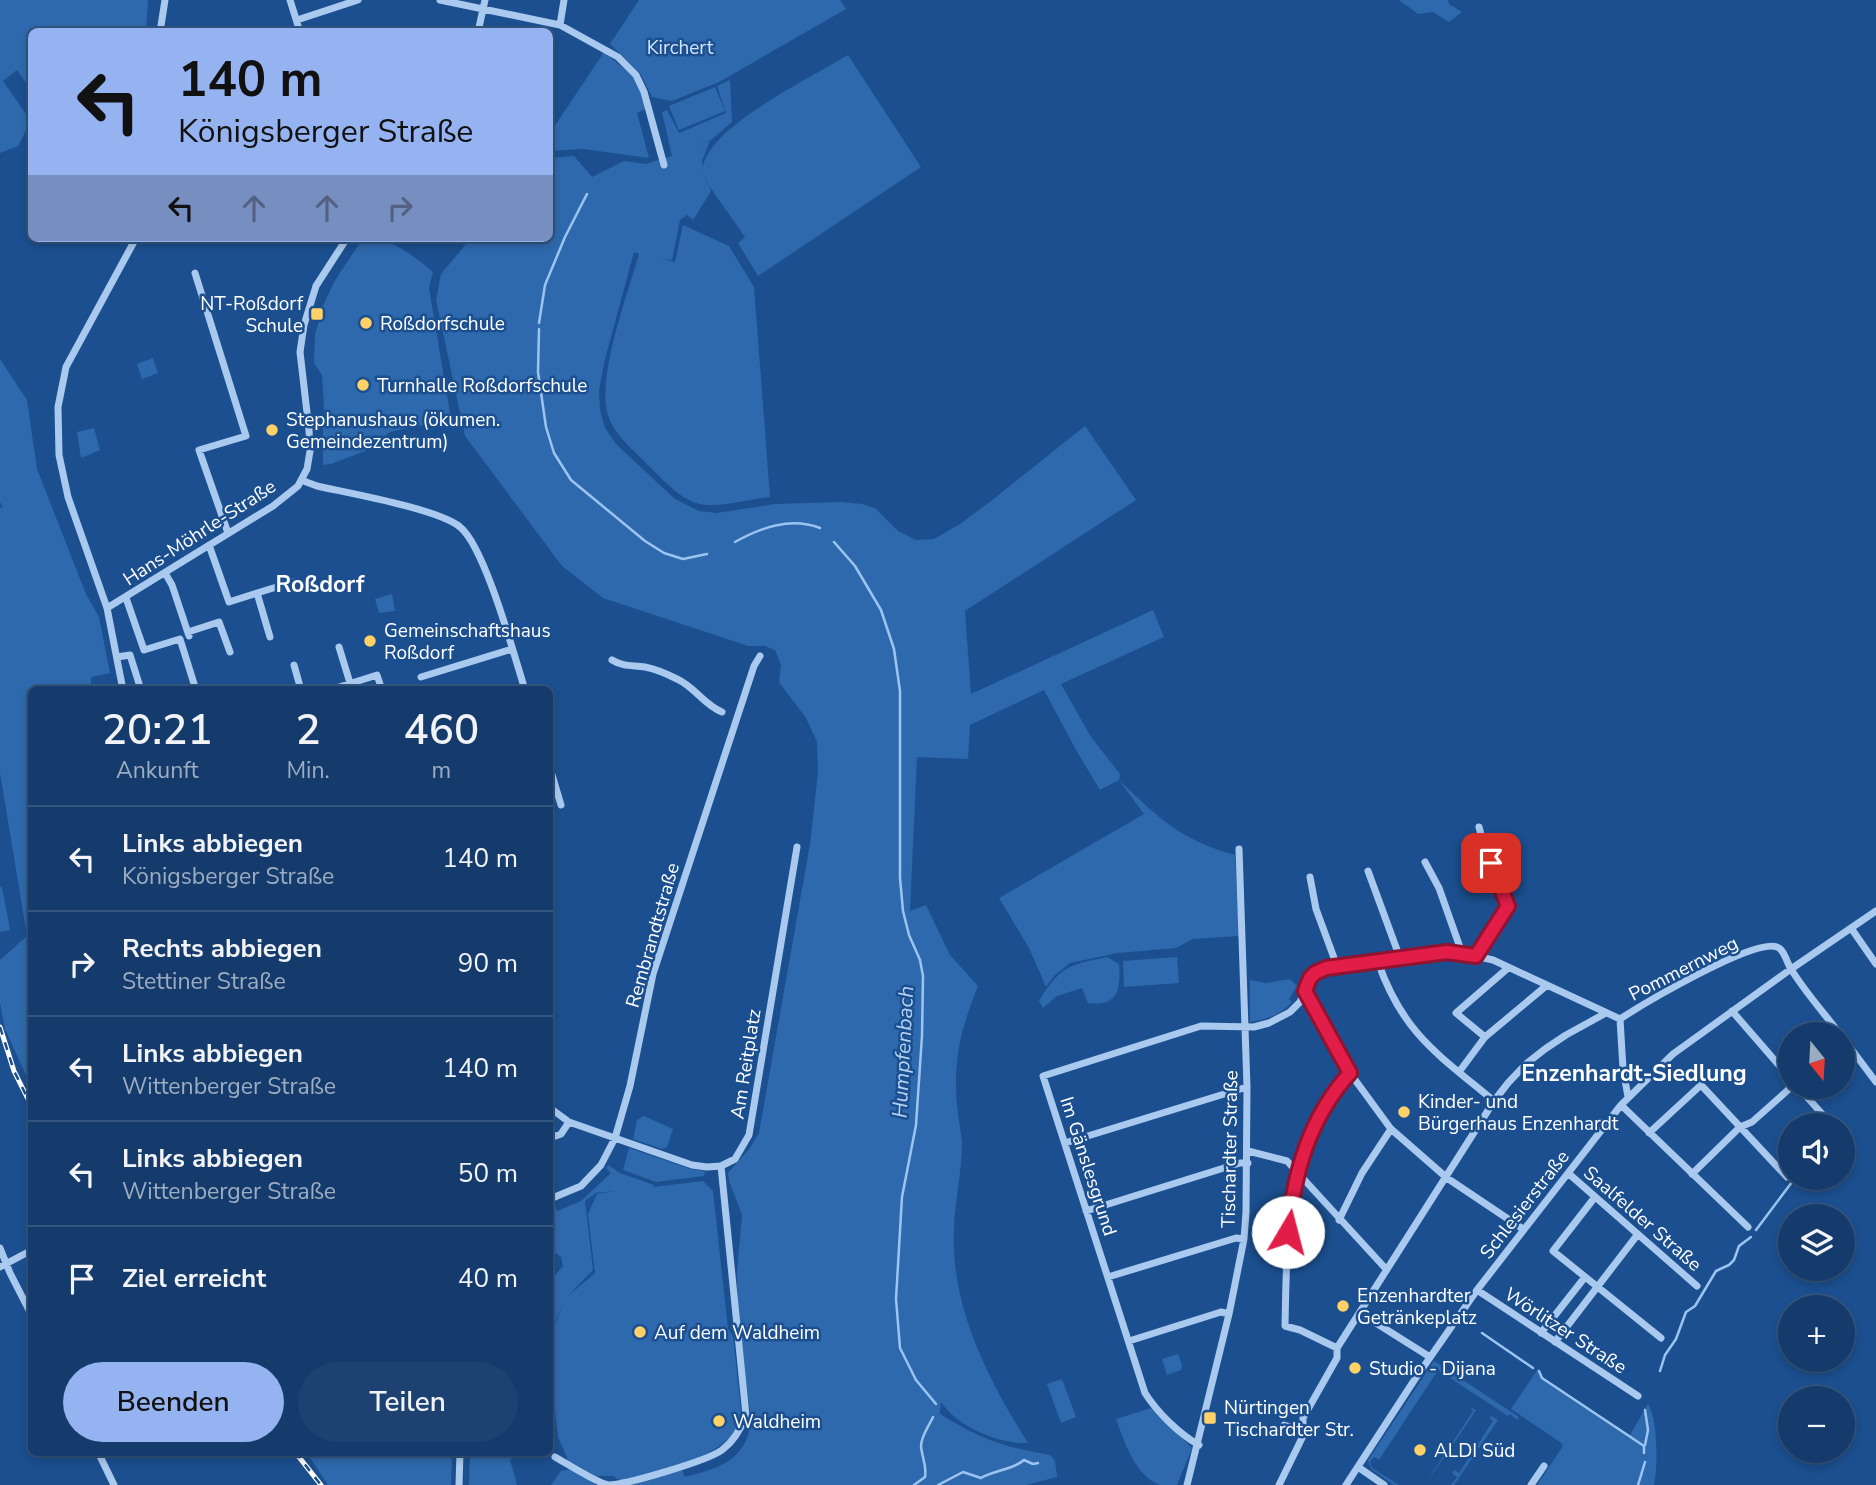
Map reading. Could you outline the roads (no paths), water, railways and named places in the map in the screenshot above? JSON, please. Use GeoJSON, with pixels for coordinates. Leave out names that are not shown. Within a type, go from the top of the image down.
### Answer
{"type":"FeatureCollection","features":[{"type":"Feature","properties":{"kind":"street"},"geometry":{"type":"LineString","coordinates":[[160,28],[165,0]]}},
{"type":"Feature","properties":{"kind":"street"},"geometry":{"type":"LineString","coordinates":[[290,0],[299,28]]}},
{"type":"Feature","properties":{"kind":"street"},"geometry":{"type":"LineString","coordinates":[[297,20],[358,0]]}},
{"type":"Feature","properties":{"kind":"street"},"geometry":{"type":"LineString","coordinates":[[440,0],[560,25],[618,57],[636,75],[644,92],[664,165]]}},
{"type":"Feature","properties":{"kind":"street"},"geometry":{"type":"LineString","coordinates":[[479,28],[485,0]]}},
{"type":"Feature","properties":{"kind":"street"},"geometry":{"type":"LineString","coordinates":[[560,25],[564,0]]}},
{"type":"Feature","properties":{"kind":"street"},"geometry":{"type":"LineString","coordinates":[[122,686],[107,608],[68,497],[59,455],[58,408],[66,367],[134,242]]}},
{"type":"Feature","properties":{"kind":"street","name":"Hans-Möhrle-Straße"},"geometry":{"type":"LineString","coordinates":[[107,608],[282,500],[298,486],[307,469],[310,451],[300,352],[304,325],[316,286],[344,242]]}},
{"type":"Feature","properties":{"kind":"street"},"geometry":{"type":"LineString","coordinates":[[195,273],[246,436],[199,450],[228,533]]}},
{"type":"Feature","properties":{"kind":"street"},"geometry":{"type":"LineString","coordinates":[[301,480],[436,515],[460,527],[477,550],[524,686]]}},
{"type":"Feature","properties":{"kind":"street"},"geometry":{"type":"LineString","coordinates":[[209,545],[229,602],[293,582]]}},
{"type":"Feature","properties":{"kind":"street"},"geometry":{"type":"LineString","coordinates":[[165,573],[172,585],[188,634],[219,622],[230,652]]}},
{"type":"Feature","properties":{"kind":"street"},"geometry":{"type":"LineString","coordinates":[[257,593],[270,637]]}},
{"type":"Feature","properties":{"kind":"street"},"geometry":{"type":"LineString","coordinates":[[126,598],[144,650],[180,639],[195,686]]}},
{"type":"Feature","properties":{"kind":"street"},"geometry":{"type":"LineString","coordinates":[[339,647],[350,683]]}},
{"type":"Feature","properties":{"kind":"street"},"geometry":{"type":"LineString","coordinates":[[421,677],[512,649]]}},
{"type":"Feature","properties":{"kind":"street"},"geometry":{"type":"LineString","coordinates":[[117,657],[130,655],[140,686]]}},
{"type":"Feature","properties":{"kind":"street","name":"Rembrandtstraße"},"geometry":{"type":"LineString","coordinates":[[553,1199],[581,1186],[601,1165],[615,1138],[630,1086],[653,974],[754,666],[760,656]]}},
{"type":"Feature","properties":{"kind":"street"},"geometry":{"type":"LineString","coordinates":[[612,660],[621,665],[646,667],[682,681],[710,707],[722,712]]}},
{"type":"Feature","properties":{"kind":"street"},"geometry":{"type":"LineString","coordinates":[[294,665],[300,686]]}},
{"type":"Feature","properties":{"kind":"street"},"geometry":{"type":"LineString","coordinates":[[341,686],[377,675],[381,686]]}},
{"type":"Feature","properties":{"kind":"street"},"geometry":{"type":"LineString","coordinates":[[553,778],[561,805]]}},
{"type":"Feature","properties":{"kind":"street"},"geometry":{"type":"LineString","coordinates":[[1476,956],[1508,906],[1483,846],[1479,827]]}},
{"type":"Feature","properties":{"kind":"street","name":"Am Reitplatz"},"geometry":{"type":"LineString","coordinates":[[721,1166],[734,1159],[750,1135],[797,847]]}},
{"type":"Feature","properties":{"kind":"street","name":"Tischardter Straße"},"geometry":{"type":"LineString","coordinates":[[1187,1485],[1199,1445],[1244,1239],[1248,1151],[1239,849]]}},
{"type":"Feature","properties":{"kind":"street"},"geometry":{"type":"LineString","coordinates":[[1425,862],[1439,888],[1462,953]]}},
{"type":"Feature","properties":{"kind":"street"},"geometry":{"type":"LineString","coordinates":[[1368,871],[1400,958]]}},
{"type":"Feature","properties":{"kind":"street"},"geometry":{"type":"LineString","coordinates":[[1310,877],[1316,909],[1337,966]]}},
{"type":"Feature","properties":{"kind":"street","name":"Schlesierstraße"},"geometry":{"type":"LineString","coordinates":[[1346,1485],[1477,1290],[1628,1097],[1673,1054],[1876,911]]}},
{"type":"Feature","properties":{"kind":"street"},"geometry":{"type":"LineString","coordinates":[[1852,928],[1876,964]]}},
{"type":"Feature","properties":{"kind":"street","name":"Pommernweg"},"geometry":{"type":"LineString","coordinates":[[1620,1019],[1693,977],[1758,949],[1776,946],[1780,948],[1791,969]]}},
{"type":"Feature","properties":{"kind":"street"},"geometry":{"type":"LineString","coordinates":[[1245,1026],[1254,1027],[1280,1018],[1300,1002],[1315,973],[1337,966],[1425,953],[1462,953],[1508,968],[1620,1019],[1623,1069],[1628,1097]]}},
{"type":"Feature","properties":{"kind":"street"},"geometry":{"type":"LineString","coordinates":[[1378,962],[1392,998],[1410,1027],[1494,1101]]}},
{"type":"Feature","properties":{"kind":"street"},"geometry":{"type":"LineString","coordinates":[[1485,1037],[1456,1013],[1508,968]]}},
{"type":"Feature","properties":{"kind":"street"},"geometry":{"type":"LineString","coordinates":[[1791,969],[1830,1022]]}},
{"type":"Feature","properties":{"kind":"street"},"geometry":{"type":"LineString","coordinates":[[1459,1072],[1485,1037],[1546,986]]}},
{"type":"Feature","properties":{"kind":"street"},"geometry":{"type":"LineString","coordinates":[[1305,991],[1350,1073],[1391,1129],[1447,1178],[1523,1229]]}},
{"type":"Feature","properties":{"kind":"street"},"geometry":{"type":"LineString","coordinates":[[1732,1011],[1778,1064]]}},
{"type":"Feature","properties":{"kind":"street"},"geometry":{"type":"LineString","coordinates":[[1279,1485],[1298,1448],[1303,1431],[1303,1418],[1337,1358],[1337,1348],[1494,1101],[1526,1064],[1545,1049],[1606,1013]]}},
{"type":"Feature","properties":{"kind":"street","name":"Im Gänslesgrund"},"geometry":{"type":"LineString","coordinates":[[1199,1445],[1189,1440],[1152,1405],[1145,1393],[1043,1076],[1201,1026],[1245,1026]]}},
{"type":"Feature","properties":{"kind":"street"},"geometry":{"type":"LineString","coordinates":[[1855,1055],[1876,1082]]}},
{"type":"Feature","properties":{"kind":"street"},"geometry":{"type":"LineString","coordinates":[[1337,1348],[1300,1330],[1285,1326],[1286,1252],[1290,1212],[1306,1143],[1322,1108],[1350,1073]]}},
{"type":"Feature","properties":{"kind":"street"},"geometry":{"type":"LineString","coordinates":[[1649,1133],[1701,1085],[1778,1168]]}},
{"type":"Feature","properties":{"kind":"street"},"geometry":{"type":"LineString","coordinates":[[1065,1143],[1247,1087]]}},
{"type":"Feature","properties":{"kind":"street"},"geometry":{"type":"LineString","coordinates":[[1692,1174],[1740,1128],[1752,1122],[1778,1099]]}},
{"type":"Feature","properties":{"kind":"street"},"geometry":{"type":"LineString","coordinates":[[1809,1099],[1821,1113]]}},
{"type":"Feature","properties":{"kind":"street"},"geometry":{"type":"LineString","coordinates":[[1621,1105],[1748,1227]]}},
{"type":"Feature","properties":{"kind":"street"},"geometry":{"type":"LineString","coordinates":[[553,1110],[569,1122],[692,1165],[721,1166],[746,1415],[742,1427],[723,1449],[710,1457],[630,1482],[607,1485],[555,1457]]}},
{"type":"Feature","properties":{"kind":"street"},"geometry":{"type":"LineString","coordinates":[[553,1137],[561,1134],[569,1122]]}},
{"type":"Feature","properties":{"kind":"street"},"geometry":{"type":"LineString","coordinates":[[1339,1220],[1362,1172],[1391,1129]]}},
{"type":"Feature","properties":{"kind":"street"},"geometry":{"type":"LineString","coordinates":[[1248,1151],[1287,1161],[1386,1269]]}},
{"type":"Feature","properties":{"kind":"street"},"geometry":{"type":"LineString","coordinates":[[1086,1211],[1240,1163],[1248,1163]]}},
{"type":"Feature","properties":{"kind":"street","name":"Saalfelder Straße"},"geometry":{"type":"LineString","coordinates":[[1569,1173],[1697,1286]]}},
{"type":"Feature","properties":{"kind":"street"},"geometry":{"type":"LineString","coordinates":[[1595,1197],[1553,1251],[1661,1338]]}},
{"type":"Feature","properties":{"kind":"street"},"geometry":{"type":"LineString","coordinates":[[1555,1342],[1638,1234]]}},
{"type":"Feature","properties":{"kind":"street"},"geometry":{"type":"LineString","coordinates":[[1108,1277],[1237,1238],[1244,1239]]}},
{"type":"Feature","properties":{"kind":"street"},"geometry":{"type":"LineString","coordinates":[[0,1248],[3,1266],[28,1309]]}},
{"type":"Feature","properties":{"kind":"street"},"geometry":{"type":"LineString","coordinates":[[3,1266],[28,1252]]}},
{"type":"Feature","properties":{"kind":"street"},"geometry":{"type":"LineString","coordinates":[[1541,1333],[1585,1277]]}},
{"type":"Feature","properties":{"kind":"street","name":"Wörlitzer Straße"},"geometry":{"type":"LineString","coordinates":[[1477,1290],[1637,1396]]}},
{"type":"Feature","properties":{"kind":"street"},"geometry":{"type":"LineString","coordinates":[[1564,1305],[1575,1314]]}},
{"type":"Feature","properties":{"kind":"street"},"geometry":{"type":"LineString","coordinates":[[1129,1341],[1221,1312],[1228,1314]]}},
{"type":"Feature","properties":{"kind":"street"},"geometry":{"type":"LineString","coordinates":[[1360,1313],[1430,1357]]}},
{"type":"Feature","properties":{"kind":"street"},"geometry":{"type":"LineString","coordinates":[[1284,1425],[1303,1431]]}},
{"type":"Feature","properties":{"kind":"street"},"geometry":{"type":"LineString","coordinates":[[100,1456],[114,1485]]}},
{"type":"Feature","properties":{"kind":"street"},"geometry":{"type":"LineString","coordinates":[[459,1485],[460,1456]]}},
{"type":"Feature","properties":{"kind":"street"},"geometry":{"type":"LineString","coordinates":[[1531,1485],[1544,1466]]}},
{"type":"Feature","properties":{"kind":"street"},"geometry":{"type":"LineString","coordinates":[[1358,1467],[1384,1485]]}},
{"type":"Feature","properties":{"kind":"waterway","name":"Humpfenbach"},"geometry":{"type":"LineString","coordinates":[[539,323],[545,285],[587,194]]}},
{"type":"Feature","properties":{"kind":"waterway","name":"Humpfenbach"},"geometry":{"type":"LineString","coordinates":[[539,329],[538,372],[546,427],[554,453],[571,480],[645,541],[664,553],[683,559],[707,554]]}},
{"type":"Feature","properties":{"kind":"waterway","name":"Humpfenbach"},"geometry":{"type":"LineString","coordinates":[[735,542],[777,525],[798,523],[820,528]]}},
{"type":"Feature","properties":{"kind":"waterway","name":"Humpfenbach"},"geometry":{"type":"LineString","coordinates":[[834,542],[855,566],[881,610],[894,649],[900,691],[900,878],[903,911],[923,976],[916,1125],[902,1197],[896,1299],[900,1348],[916,1380],[936,1404]]}},
{"type":"Feature","properties":{"kind":"waterway"},"geometry":{"type":"LineString","coordinates":[[1756,1230],[1786,1190]]}},
{"type":"Feature","properties":{"kind":"waterway"},"geometry":{"type":"LineString","coordinates":[[1660,1371],[1686,1312],[1695,1306],[1716,1271],[1729,1265],[1739,1246],[1751,1237]]}},
{"type":"Feature","properties":{"kind":"waterway"},"geometry":{"type":"LineString","coordinates":[[1482,1333],[1533,1368]]}},
{"type":"Feature","properties":{"kind":"waterway"},"geometry":{"type":"LineString","coordinates":[[1539,1371],[1542,1378],[1644,1446],[1644,1453]]}},
{"type":"Feature","properties":{"kind":"waterway"},"geometry":{"type":"LineString","coordinates":[[1645,1410],[1648,1430],[1645,1445]]}},
{"type":"Feature","properties":{"kind":"waterway","name":"Humpfenbach"},"geometry":{"type":"LineString","coordinates":[[914,1485],[925,1477],[921,1442],[933,1417]]}},
{"type":"Feature","properties":{"kind":"waterway"},"geometry":{"type":"LineString","coordinates":[[938,1485],[963,1472],[981,1478],[1024,1460],[1038,1463]]}},
{"type":"Feature","properties":{"kind":"waterway"},"geometry":{"type":"LineString","coordinates":[[1638,1485],[1645,1462]]}},
{"type":"Feature","properties":{"kind":"railway"},"geometry":{"type":"LineString","coordinates":[[0,1027],[14,1071],[28,1099]]}},
{"type":"Feature","properties":{"kind":"railway"},"geometry":{"type":"LineString","coordinates":[[298,1456],[321,1485]]}},
{"type":"Feature","properties":{"kind":"place","name":"NT-Roßdorf Schule"},"geometry":{"type":"Point","coordinates":[317,314]}},
{"type":"Feature","properties":{"kind":"place","name":"Roßdorfschule"},"geometry":{"type":"Point","coordinates":[366,323]}},
{"type":"Feature","properties":{"kind":"place","name":"Turnhalle Roßdorfschule"},"geometry":{"type":"Point","coordinates":[363,385]}},
{"type":"Feature","properties":{"kind":"place","name":"Stephanushaus (ökumen. Gemeindezentrum)"},"geometry":{"type":"Point","coordinates":[272,430]}},
{"type":"Feature","properties":{"kind":"place","name":"Gemeinschaftshaus Roßdorf"},"geometry":{"type":"Point","coordinates":[370,641]}},
{"type":"Feature","properties":{"kind":"place","name":"Kinder- und Bürgerhaus Enzenhardt"},"geometry":{"type":"Point","coordinates":[1404,1112]}},
{"type":"Feature","properties":{"kind":"place","name":"Enzenhardter Getränkeplatz"},"geometry":{"type":"Point","coordinates":[1343,1306]}},
{"type":"Feature","properties":{"kind":"place","name":"Auf dem Waldheim"},"geometry":{"type":"Point","coordinates":[640,1332]}},
{"type":"Feature","properties":{"kind":"place","name":"Studio - Dijana"},"geometry":{"type":"Point","coordinates":[1355,1368]}},
{"type":"Feature","properties":{"kind":"place","name":"Nürtingen Tischardter Str."},"geometry":{"type":"Point","coordinates":[1210,1418]}},
{"type":"Feature","properties":{"kind":"place","name":"Waldheim"},"geometry":{"type":"Point","coordinates":[719,1421]}},
{"type":"Feature","properties":{"kind":"place","name":"ALDI Süd"},"geometry":{"type":"Point","coordinates":[1420,1450]}},
{"type":"Feature","properties":{"kind":"district","name":"Roßdorf"},"geometry":{"type":"Point","coordinates":[320,584]}},
{"type":"Feature","properties":{"kind":"district","name":"Enzenhardt-Siedlung"},"geometry":{"type":"Point","coordinates":[1634,1073]}},
{"type":"Feature","properties":{"kind":"park label","name":"Kirchert"},"geometry":{"type":"Point","coordinates":[680,47]}}]}
